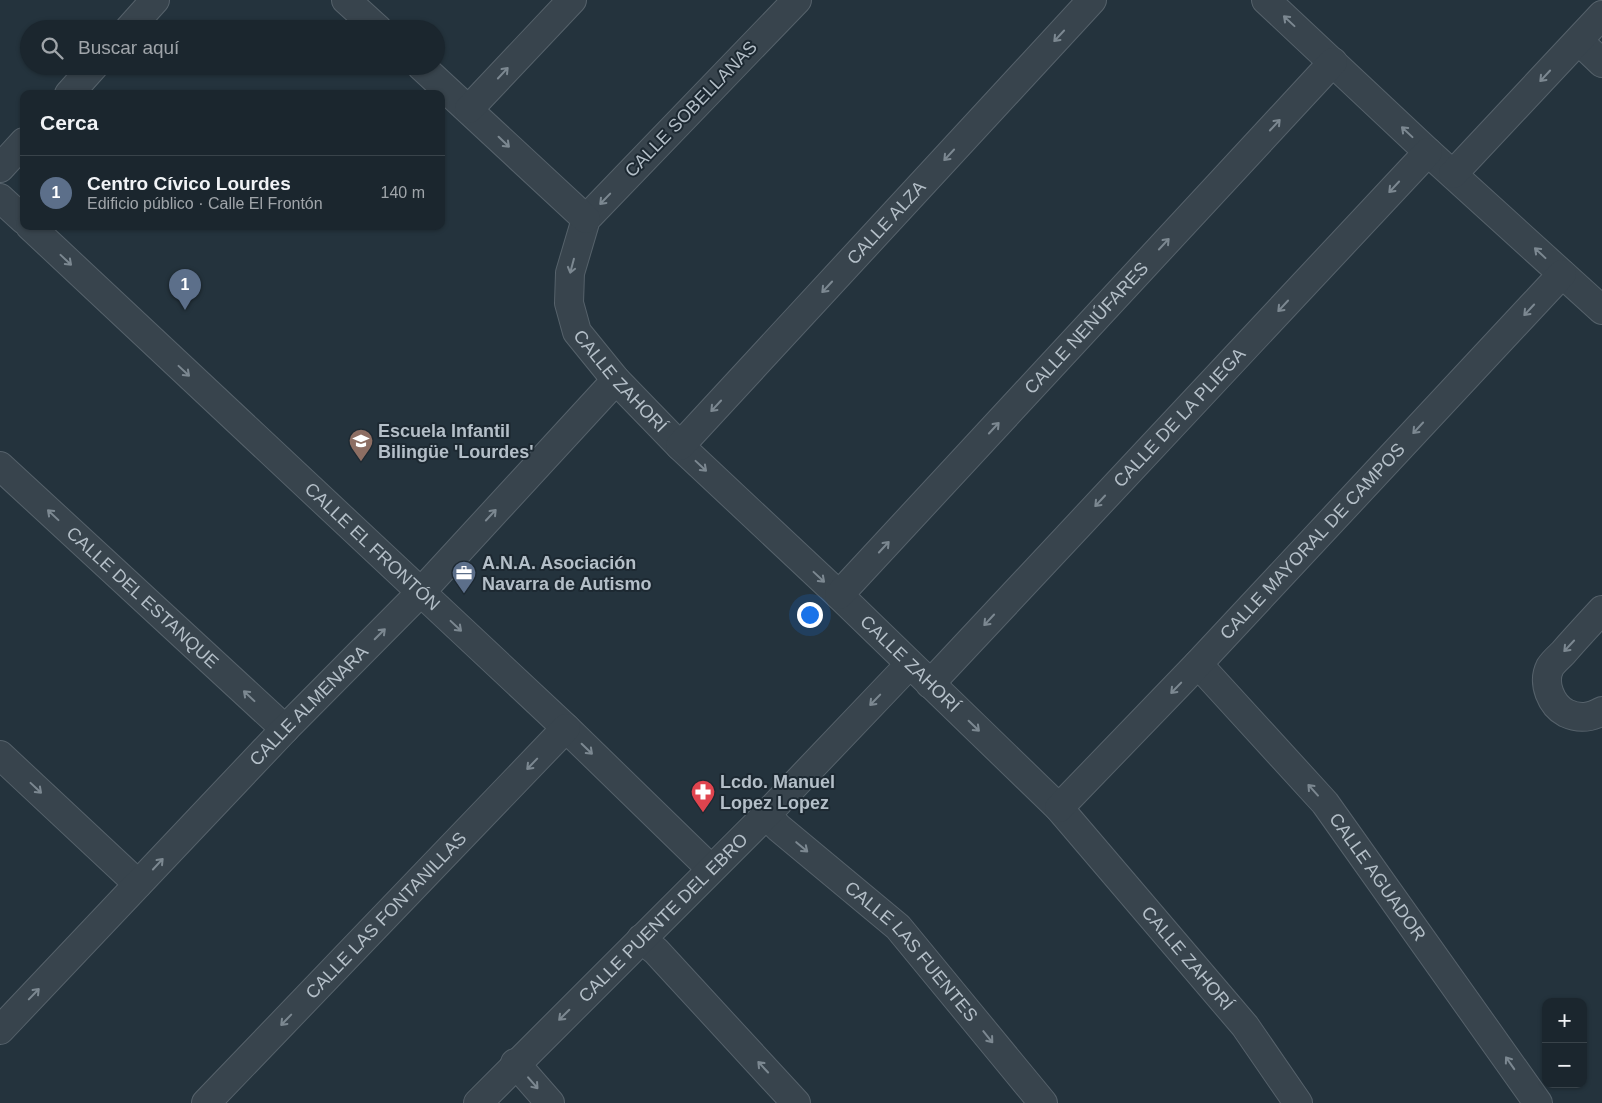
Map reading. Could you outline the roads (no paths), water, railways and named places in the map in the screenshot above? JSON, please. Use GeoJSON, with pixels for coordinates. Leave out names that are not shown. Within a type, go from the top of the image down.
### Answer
{"type":"FeatureCollection","features":[{"type":"Feature","properties":{"kind":"street"},"geometry":{"type":"LineString","coordinates":[[137,20],[156,0]]}},
{"type":"Feature","properties":{"kind":"street"},"geometry":{"type":"LineString","coordinates":[[346,0],[368,20]]}},
{"type":"Feature","properties":{"kind":"street"},"geometry":{"type":"LineString","coordinates":[[469,109],[572,0]]}},
{"type":"Feature","properties":{"kind":"street","name":"CALLE SOBELLANAS"},"geometry":{"type":"LineString","coordinates":[[586,219],[797,0]]}},
{"type":"Feature","properties":{"kind":"street","name":"CALLE ALZA"},"geometry":{"type":"LineString","coordinates":[[680,446],[1092,0]]}},
{"type":"Feature","properties":{"kind":"street"},"geometry":{"type":"LineString","coordinates":[[1266,0],[1428,152],[1602,310]]}},
{"type":"Feature","properties":{"kind":"street"},"geometry":{"type":"LineString","coordinates":[[1453,174],[1602,16]]}},
{"type":"Feature","properties":{"kind":"street"},"geometry":{"type":"LineString","coordinates":[[1579,41],[1602,63]]}},
{"type":"Feature","properties":{"kind":"street","name":"CALLE NENÚFARES"},"geometry":{"type":"LineString","coordinates":[[839,595],[1333,62]]}},
{"type":"Feature","properties":{"kind":"street"},"geometry":{"type":"LineString","coordinates":[[73,90],[86,75]]}},
{"type":"Feature","properties":{"kind":"street"},"geometry":{"type":"LineString","coordinates":[[431,75],[586,219]]}},
{"type":"Feature","properties":{"kind":"street"},"geometry":{"type":"LineString","coordinates":[[0,168],[20,146]]}},
{"type":"Feature","properties":{"kind":"street","name":"CALLE DE LA PLIEGA"},"geometry":{"type":"LineString","coordinates":[[930,684],[1428,152]]}},
{"type":"Feature","properties":{"kind":"street"},"geometry":{"type":"LineString","coordinates":[[0,198],[20,216]]}},
{"type":"Feature","properties":{"kind":"street","name":"CALLE ZAHORÍ"},"geometry":{"type":"LineString","coordinates":[[586,219],[570,273],[570,303],[577,332],[616,380],[680,446],[839,595],[909,665],[1059,808],[1245,1026],[1298,1103]]}},
{"type":"Feature","properties":{"kind":"street","name":"CALLE EL FRONTÓN"},"geometry":{"type":"LineString","coordinates":[[34,230],[566,728],[711,869]]}},
{"type":"Feature","properties":{"kind":"street","name":"CALLE MAYORAL DE CAMPOS"},"geometry":{"type":"LineString","coordinates":[[1059,808],[1198,664],[1562,274]]}},
{"type":"Feature","properties":{"kind":"street","name":"CALLE ALMENARA"},"geometry":{"type":"LineString","coordinates":[[2,1025],[285,729],[420,593],[616,380]]}},
{"type":"Feature","properties":{"kind":"street","name":"CALLE DEL ESTANQUE"},"geometry":{"type":"LineString","coordinates":[[0,466],[285,729]]}},
{"type":"Feature","properties":{"kind":"street"},"geometry":{"type":"LineString","coordinates":[[1602,610],[1550,667],[1547,682],[1549,695],[1555,705],[1564,712],[1577,718],[1590,716],[1602,711]]}},
{"type":"Feature","properties":{"kind":"street","name":"CALLE AGUADOR"},"geometry":{"type":"LineString","coordinates":[[1198,664],[1325,803],[1538,1103]]}},
{"type":"Feature","properties":{"kind":"street","name":"CALLE PUENTE DEL EBRO"},"geometry":{"type":"LineString","coordinates":[[478,1103],[515,1063],[766,815],[909,665]]}},
{"type":"Feature","properties":{"kind":"street","name":"CALLE LAS FONTANILLAS"},"geometry":{"type":"LineString","coordinates":[[206,1103],[566,728]]}},
{"type":"Feature","properties":{"kind":"street"},"geometry":{"type":"LineString","coordinates":[[0,755],[138,884]]}},
{"type":"Feature","properties":{"kind":"street","name":"CALLE LAS FUENTES"},"geometry":{"type":"LineString","coordinates":[[766,815],[898,927],[1042,1103]]}},
{"type":"Feature","properties":{"kind":"street"},"geometry":{"type":"LineString","coordinates":[[641,939],[656,951],[796,1103]]}},
{"type":"Feature","properties":{"kind":"street"},"geometry":{"type":"LineString","coordinates":[[515,1063],[550,1103]]}},
{"type":"Feature","properties":{"kind":"place","name":"Centro Cívico Lourdes"},"geometry":{"type":"Point","coordinates":[185,310]}},
{"type":"Feature","properties":{"kind":"place","name":"Escuela Infantil Bilingüe 'Lourdes'"},"geometry":{"type":"Point","coordinates":[361,462]}},
{"type":"Feature","properties":{"kind":"place","name":"A.N.A. Asociación Navarra de Autismo"},"geometry":{"type":"Point","coordinates":[464,594]}},
{"type":"Feature","properties":{"kind":"place","name":"Lcdo. Manuel Lopez Lopez"},"geometry":{"type":"Point","coordinates":[703,813]}}]}
